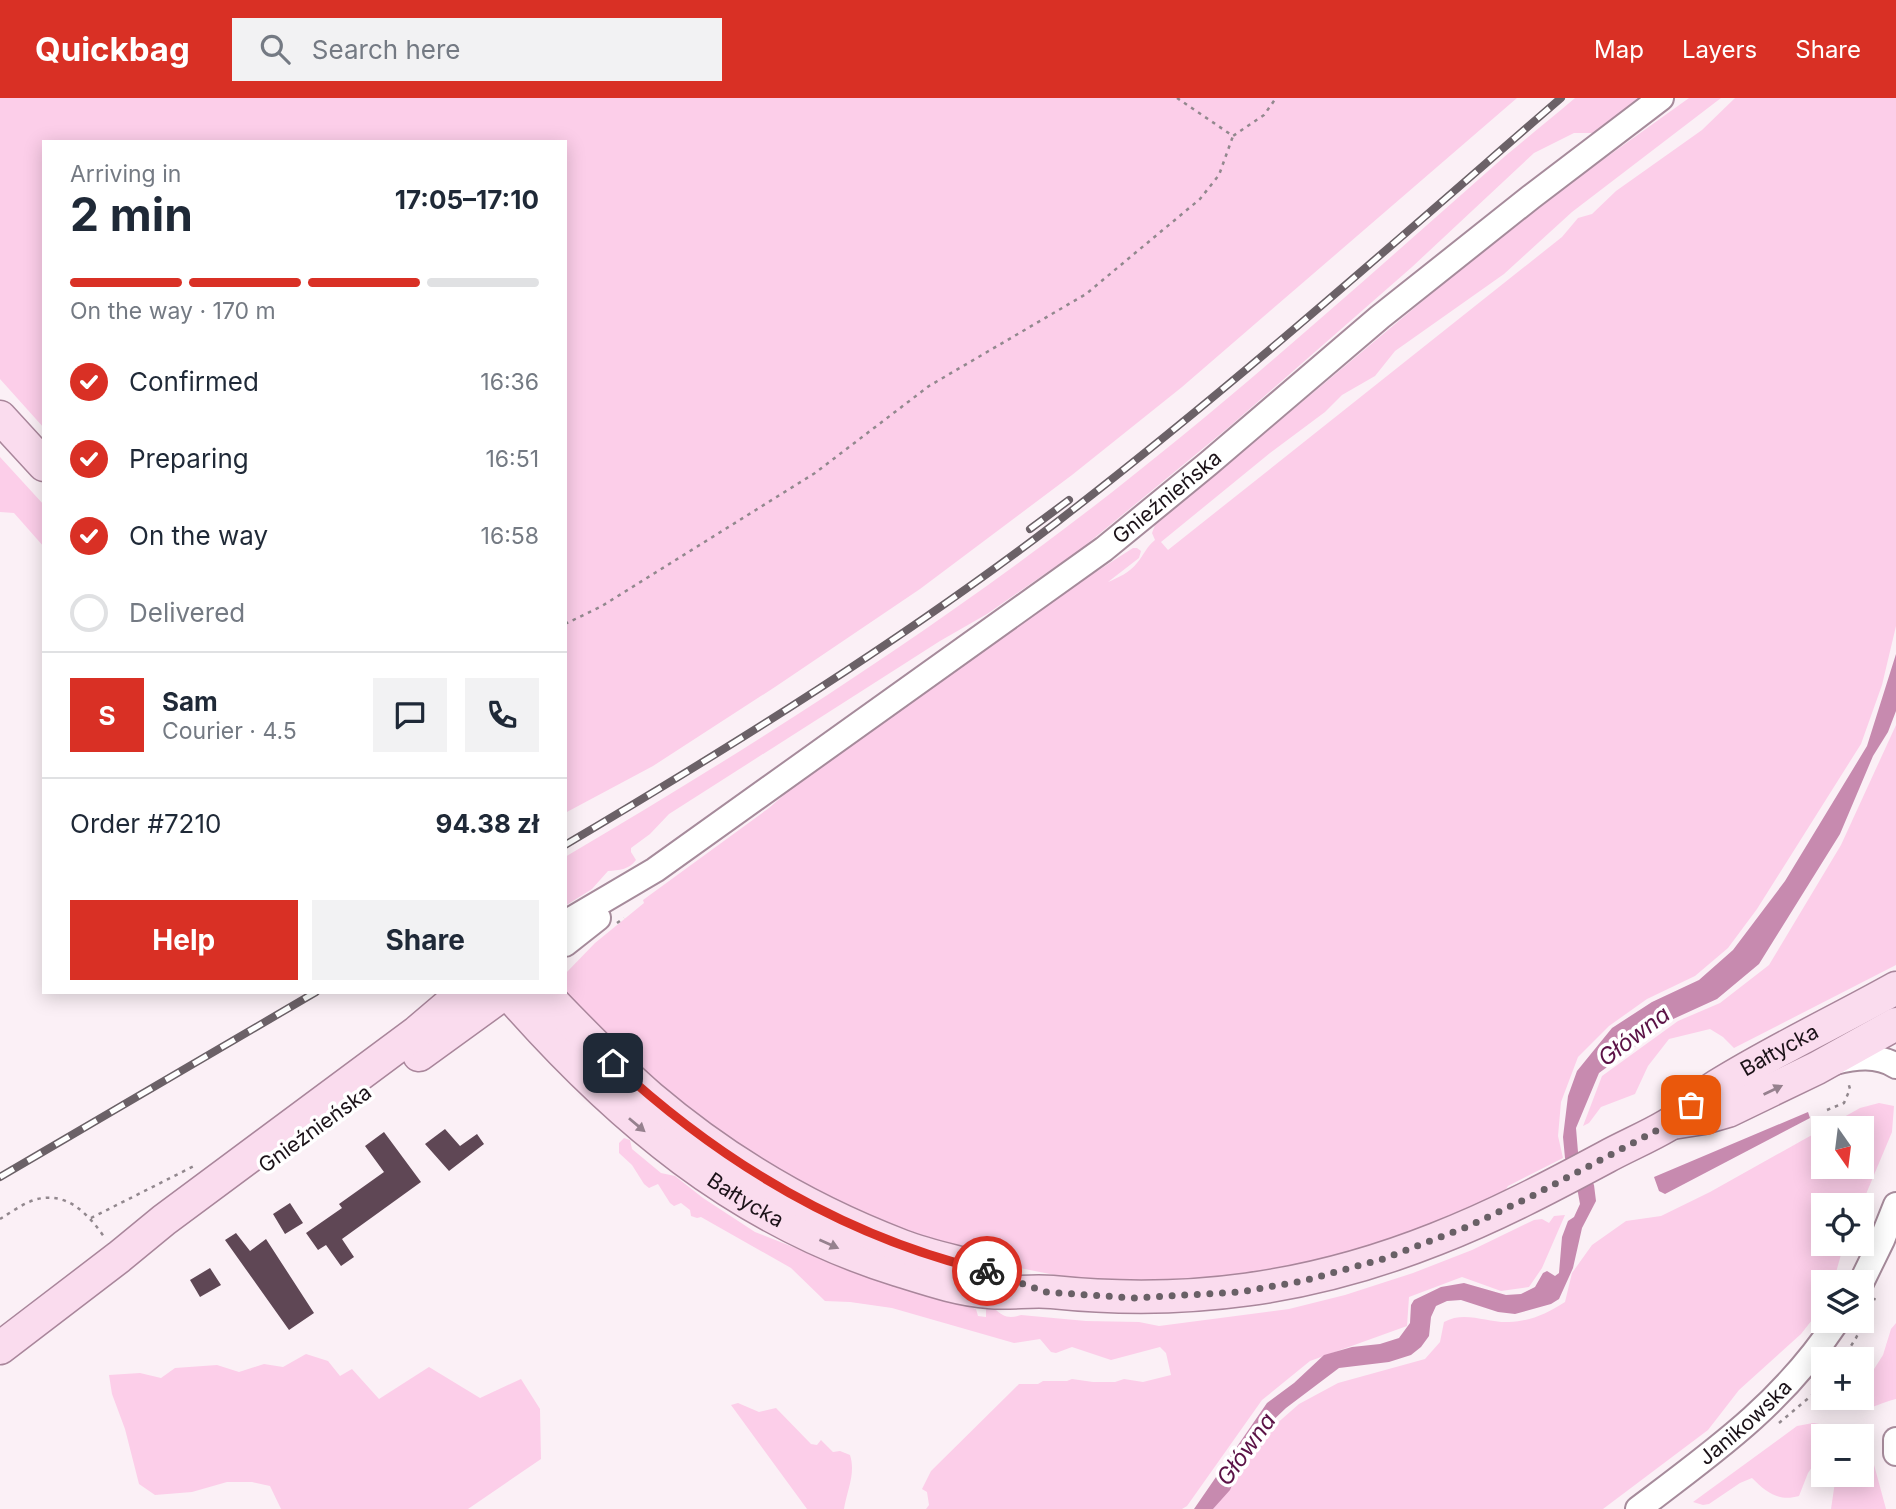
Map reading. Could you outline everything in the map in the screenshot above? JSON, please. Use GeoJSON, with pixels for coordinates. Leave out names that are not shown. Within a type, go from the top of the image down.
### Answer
{"type":"FeatureCollection","features":[{"type":"Feature","properties":{"kind":"main road"},"geometry":{"type":"LineString","coordinates":[[0,417],[42,463]]}},
{"type":"Feature","properties":{"kind":"main road","name":"Bałtycka"},"geometry":{"type":"LineString","coordinates":[[508,994],[552,1044],[623,1113],[685,1162],[738,1198],[793,1227],[873,1262],[949,1284],[988,1292],[1164,1298],[1240,1292],[1303,1281],[1367,1264],[1437,1239],[1497,1213],[1671,1123],[1715,1087],[1896,988]]}},
{"type":"Feature","properties":{"kind":"main road","name":"Gnieźnieńska"},"geometry":{"type":"LineString","coordinates":[[0,1348],[119,1257],[220,1198],[469,1004],[500,994]]}},
{"type":"Feature","properties":{"kind":"main road","name":"Bałtycka"},"geometry":{"type":"LineString","coordinates":[[545,994],[649,1096],[719,1151],[766,1180],[854,1226],[903,1246],[995,1273],[1046,1292]]}},
{"type":"Feature","properties":{"kind":"main road"},"geometry":{"type":"LineString","coordinates":[[469,1004],[524,1028],[552,1044]]}},
{"type":"Feature","properties":{"kind":"main road","name":"Bałtycka"},"geometry":{"type":"LineString","coordinates":[[1671,1123],[1728,1111],[1817,1068],[1896,1022]]}},
{"type":"Feature","properties":{"kind":"street","name":"Gnieźnieńska"},"geometry":{"type":"LineString","coordinates":[[567,922],[655,870],[1104,549],[1380,317],[1661,98]]}},
{"type":"Feature","properties":{"kind":"street","name":"Gnieźnieńska"},"geometry":{"type":"LineString","coordinates":[[567,942],[655,870]]}},
{"type":"Feature","properties":{"kind":"street"},"geometry":{"type":"LineString","coordinates":[[1839,1020],[1866,1014],[1885,1016],[1896,1022]]}},
{"type":"Feature","properties":{"kind":"street"},"geometry":{"type":"LineString","coordinates":[[1817,1068],[1841,1060],[1868,1058],[1884,1059],[1896,1066]]}},
{"type":"Feature","properties":{"kind":"street"},"geometry":{"type":"LineString","coordinates":[[1874,1278],[1891,1232],[1896,1205]]}},
{"type":"Feature","properties":{"kind":"street","name":"Janikowska"},"geometry":{"type":"LineString","coordinates":[[1638,1509],[1734,1436],[1766,1408],[1810,1359],[1828,1333]]}},
{"type":"Feature","properties":{"kind":"street"},"geometry":{"type":"LineString","coordinates":[[1896,1440],[1896,1453]]}},
{"type":"Feature","properties":{"kind":"path"},"geometry":{"type":"LineString","coordinates":[[1177,98],[1233,136]]}},
{"type":"Feature","properties":{"kind":"path"},"geometry":{"type":"LineString","coordinates":[[567,623],[602,606],[815,473],[929,386],[1086,294],[1200,199],[1219,175],[1233,136],[1264,115],[1276,98]]}},
{"type":"Feature","properties":{"kind":"path"},"geometry":{"type":"LineString","coordinates":[[1817,1068],[1843,1076],[1850,1089],[1844,1103],[1827,1110]]}},
{"type":"Feature","properties":{"kind":"path"},"geometry":{"type":"LineString","coordinates":[[91,1218],[198,1164]]}},
{"type":"Feature","properties":{"kind":"path"},"geometry":{"type":"LineString","coordinates":[[0,1219],[34,1200],[59,1199],[78,1206],[91,1218],[119,1257]]}},
{"type":"Feature","properties":{"kind":"shaded area"},"geometry":{"type":"Polygon","coordinates":[[[0,98],[1517,98],[1182,387],[1072,475],[920,589],[775,687],[653,766],[567,812],[567,140],[42,140],[42,426],[0,379],[0,98]]]}},
{"type":"Feature","properties":{"kind":"shaded area"},"geometry":{"type":"Polygon","coordinates":[[[1575,98],[1647,98],[1595,133],[1574,133],[1534,153],[1412,267],[1229,427],[1081,549],[987,614],[940,641],[669,814],[650,834],[631,848],[636,860],[630,866],[608,871],[592,889],[567,905],[567,856],[869,668],[1044,544],[1214,409],[1575,98]]]}},
{"type":"Feature","properties":{"kind":"shaded area"},"geometry":{"type":"Polygon","coordinates":[[[1689,98],[1721,98],[1572,212],[1504,274],[1395,351],[1375,376],[1342,395],[1325,412],[1161,542],[1168,550],[1562,237],[1578,218],[1592,214],[1616,191],[1702,130],[1735,98],[1896,98],[1896,626],[1882,685],[1861,744],[1757,909],[1728,948],[1695,976],[1647,999],[1609,1026],[1578,1057],[1561,1102],[1558,1136],[1563,1158],[1508,1186],[1505,1191],[1420,1228],[1351,1252],[1274,1270],[1213,1279],[1155,1282],[1055,1275],[990,1262],[866,1220],[693,1121],[566,994],[567,972],[595,943],[644,903],[643,900],[769,808],[819,764],[1087,571],[1091,575],[1137,548],[1141,551],[1139,558],[1108,582],[1131,569],[1155,540],[1152,533],[1155,525],[1468,263],[1590,169],[1689,98]]]}},
{"type":"Feature","properties":{"kind":"shaded area"},"geometry":{"type":"Polygon","coordinates":[[[0,457],[42,503],[42,545],[14,513],[0,512],[0,457]]]}},
{"type":"Feature","properties":{"kind":"shaded area"},"geometry":{"type":"Polygon","coordinates":[[[1896,725],[1896,965],[1734,1048],[1710,1029],[1669,1039],[1648,1066],[1635,1094],[1601,1107],[1589,1123],[1583,1126],[1602,1076],[1678,1021],[1720,1003],[1769,965],[1841,845],[1896,725]]]}},
{"type":"Feature","properties":{"kind":"shaded area"},"geometry":{"type":"Polygon","coordinates":[[[1879,1103],[1894,1106],[1892,1132],[1874,1175],[1874,1116],[1846,1116],[1860,1108],[1879,1103]]]}},
{"type":"Feature","properties":{"kind":"shaded area"},"geometry":{"type":"Polygon","coordinates":[[[1811,1135],[1811,1180],[1872,1180],[1866,1193],[1811,1193],[1811,1256],[1841,1256],[1837,1270],[1811,1270],[1811,1321],[1801,1334],[1739,1390],[1708,1430],[1603,1509],[1213,1509],[1262,1431],[1265,1434],[1299,1404],[1338,1383],[1425,1359],[1440,1342],[1444,1322],[1452,1319],[1468,1317],[1501,1322],[1517,1321],[1551,1310],[1565,1302],[1572,1273],[1592,1245],[1626,1221],[1661,1216],[1811,1135]]]}},
{"type":"Feature","properties":{"kind":"shaded area"},"geometry":{"type":"Polygon","coordinates":[[[624,1138],[630,1140],[632,1149],[661,1173],[675,1176],[755,1232],[885,1283],[976,1309],[978,1316],[986,1317],[986,1308],[994,1308],[1010,1317],[1021,1315],[1086,1321],[1139,1322],[1159,1326],[1289,1309],[1345,1295],[1413,1273],[1472,1250],[1534,1220],[1542,1219],[1549,1223],[1554,1216],[1565,1215],[1542,1268],[1529,1287],[1501,1291],[1462,1277],[1409,1297],[1407,1326],[1310,1361],[1262,1400],[1187,1506],[1182,1509],[926,1509],[929,1505],[927,1492],[922,1489],[931,1471],[1019,1384],[1072,1379],[1115,1382],[1124,1379],[1143,1382],[1171,1375],[1166,1353],[1160,1347],[1111,1360],[1072,1347],[1056,1353],[1051,1352],[1040,1339],[1014,1343],[892,1308],[825,1301],[791,1268],[701,1217],[691,1216],[690,1210],[681,1203],[674,1206],[658,1184],[649,1188],[644,1184],[632,1165],[619,1153],[619,1143],[624,1138]]]}},
{"type":"Feature","properties":{"kind":"shaded area"},"geometry":{"type":"Polygon","coordinates":[[[1896,1323],[1896,1399],[1874,1406],[1874,1369],[1883,1355],[1891,1329],[1896,1323]]]}},
{"type":"Feature","properties":{"kind":"shaded area"},"geometry":{"type":"Polygon","coordinates":[[[306,1354],[328,1361],[340,1376],[352,1369],[379,1399],[429,1367],[480,1398],[521,1379],[540,1409],[541,1459],[468,1509],[281,1509],[270,1486],[252,1482],[227,1482],[192,1492],[155,1495],[139,1484],[125,1429],[112,1394],[109,1375],[140,1373],[161,1378],[175,1368],[217,1365],[239,1372],[264,1364],[283,1367],[306,1354]]]}},
{"type":"Feature","properties":{"kind":"shaded area"},"geometry":{"type":"Polygon","coordinates":[[[738,1403],[759,1412],[776,1408],[811,1444],[817,1445],[821,1440],[833,1452],[840,1451],[850,1455],[852,1475],[844,1509],[807,1509],[731,1405],[738,1403]]]}},
{"type":"Feature","properties":{"kind":"shaded area"},"geometry":{"type":"Polygon","coordinates":[[[1813,1423],[1820,1424],[1811,1424],[1811,1469],[1799,1496],[1785,1498],[1773,1495],[1752,1478],[1709,1504],[1693,1502],[1797,1426],[1813,1423]]]}},
{"type":"Feature","properties":{"kind":"shaded area"},"geometry":{"type":"Polygon","coordinates":[[[1874,1465],[1886,1509],[1831,1509],[1834,1487],[1874,1487],[1874,1465]]]}},
{"type":"Feature","properties":{"kind":"water","name":"Główna"},"geometry":{"type":"Polygon","coordinates":[[[1896,654],[1896,711],[1888,732],[1873,756],[1840,834],[1759,964],[1717,999],[1671,1020],[1599,1073],[1576,1128],[1578,1152],[1594,1185],[1596,1201],[1582,1228],[1573,1268],[1559,1299],[1551,1304],[1515,1314],[1498,1312],[1461,1300],[1447,1301],[1436,1306],[1431,1317],[1429,1336],[1421,1347],[1411,1355],[1389,1362],[1339,1368],[1286,1408],[1262,1431],[1244,1457],[1230,1490],[1213,1509],[1194,1509],[1267,1403],[1324,1355],[1399,1338],[1410,1323],[1414,1300],[1441,1287],[1464,1283],[1506,1295],[1521,1294],[1535,1287],[1543,1273],[1547,1271],[1555,1276],[1559,1273],[1562,1237],[1568,1221],[1574,1217],[1580,1204],[1565,1158],[1563,1137],[1568,1096],[1577,1071],[1612,1028],[1652,1002],[1699,980],[1733,950],[1785,881],[1867,746],[1896,654]]]}},
{"type":"Feature","properties":{"kind":"water"},"geometry":{"type":"Polygon","coordinates":[[[1808,1112],[1810,1118],[1665,1194],[1659,1191],[1654,1177],[1808,1112]]]}},
{"type":"Feature","properties":{"kind":"building"},"geometry":{"type":"Polygon","coordinates":[[[445,1129],[460,1146],[477,1134],[484,1144],[449,1171],[425,1144],[445,1129]]]}},
{"type":"Feature","properties":{"kind":"building"},"geometry":{"type":"Polygon","coordinates":[[[384,1132],[421,1182],[342,1239],[354,1257],[341,1266],[326,1245],[318,1250],[306,1233],[342,1208],[339,1204],[384,1172],[365,1146],[384,1132]]]}},
{"type":"Feature","properties":{"kind":"building"},"geometry":{"type":"Polygon","coordinates":[[[290,1203],[303,1223],[285,1234],[273,1214],[290,1203]]]}},
{"type":"Feature","properties":{"kind":"building"},"geometry":{"type":"Polygon","coordinates":[[[236,1233],[250,1251],[266,1239],[314,1313],[289,1330],[225,1240],[236,1233]]]}},
{"type":"Feature","properties":{"kind":"building"},"geometry":{"type":"Polygon","coordinates":[[[210,1268],[221,1285],[200,1297],[190,1280],[210,1268]]]}},
{"type":"Feature","properties":{"kind":"railway"},"geometry":{"type":"LineString","coordinates":[[567,844],[816,691],[938,609],[1057,522],[1249,367],[1561,98]]}},
{"type":"Feature","properties":{"kind":"railway"},"geometry":{"type":"LineString","coordinates":[[1030,529],[1069,500]]}},
{"type":"Feature","properties":{"kind":"railway"},"geometry":{"type":"LineString","coordinates":[[0,1177],[313,994]]}},
{"type":"Feature","properties":{"kind":"way so far"},"geometry":{"type":"LineString","coordinates":[[987,1271],[1046,1292],[1133,1298],[1190,1297],[1240,1292],[1303,1281],[1399,1253],[1497,1213],[1671,1123],[1691,1105]]}},
{"type":"Feature","properties":{"kind":"route"},"geometry":{"type":"LineString","coordinates":[[613,1063],[681,1123],[766,1180],[854,1226],[903,1246],[987,1271]]}}]}
